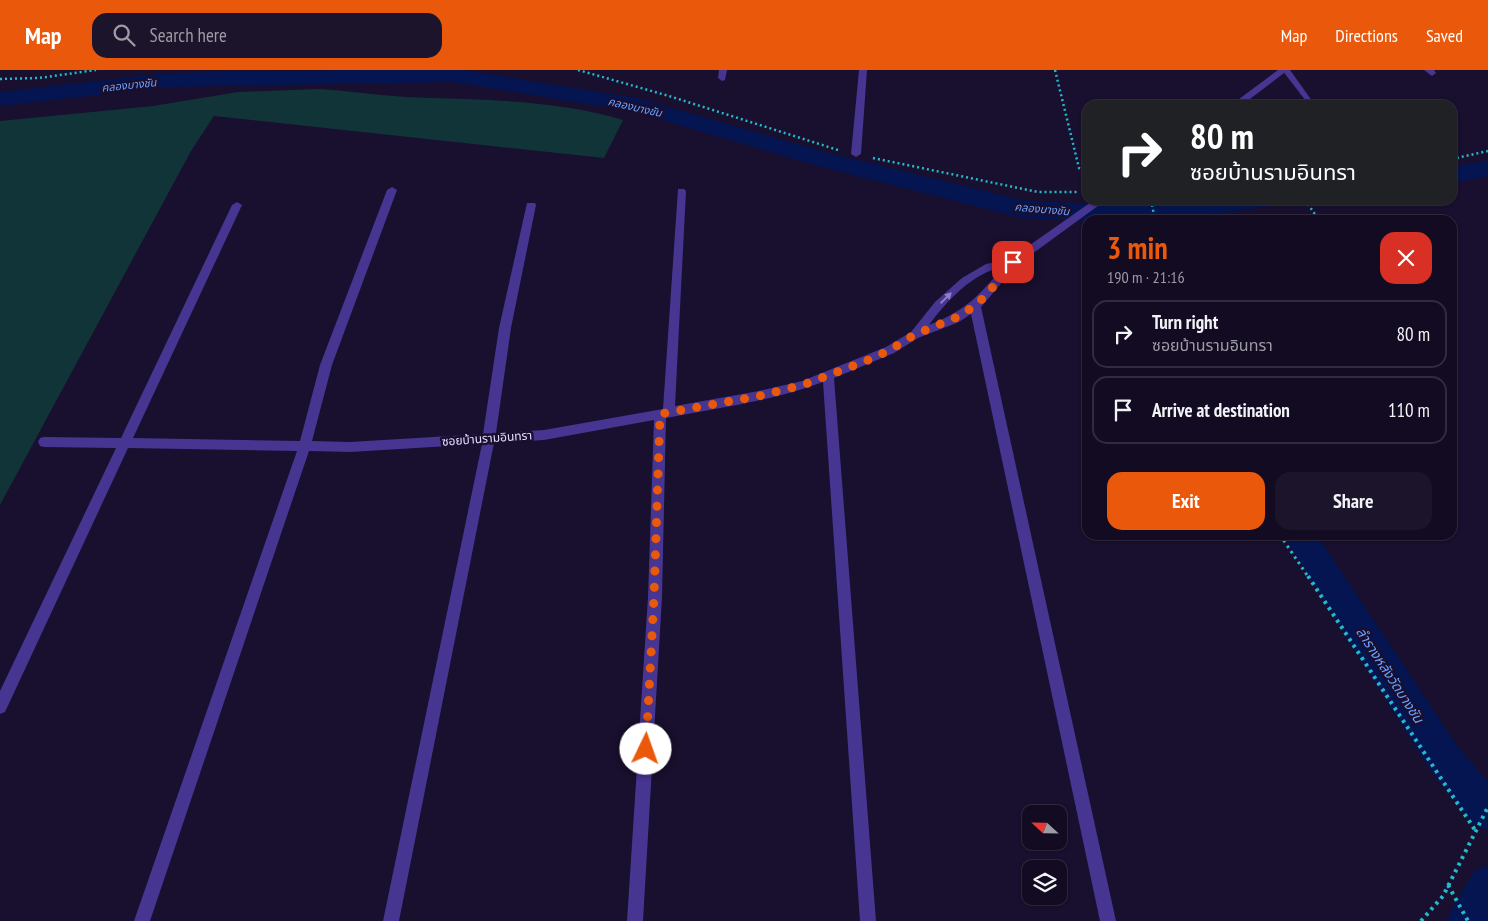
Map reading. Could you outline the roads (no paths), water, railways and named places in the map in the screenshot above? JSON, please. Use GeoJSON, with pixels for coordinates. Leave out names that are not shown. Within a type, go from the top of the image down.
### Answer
{"type":"FeatureCollection","features":[{"type":"Feature","properties":{"kind":"street"},"geometry":{"type":"LineString","coordinates":[[856,154],[863,70]]}},
{"type":"Feature","properties":{"kind":"street"},"geometry":{"type":"LineString","coordinates":[[1243,100],[1285,70]]}},
{"type":"Feature","properties":{"kind":"street"},"geometry":{"type":"LineString","coordinates":[[142,921],[305,446],[326,365],[392,190]]}},
{"type":"Feature","properties":{"kind":"street"},"geometry":{"type":"LineString","coordinates":[[635,921],[664,413],[682,192]]}},
{"type":"Feature","properties":{"kind":"street"},"geometry":{"type":"LineString","coordinates":[[0,707],[237,205]]}},
{"type":"Feature","properties":{"kind":"street"},"geometry":{"type":"LineString","coordinates":[[1013,262],[1094,205]]}},
{"type":"Feature","properties":{"kind":"street"},"geometry":{"type":"LineString","coordinates":[[391,921],[485,464],[505,328],[531,206]]}},
{"type":"Feature","properties":{"kind":"street","name":"ซอยบ้านรามอินทรา"},"geometry":{"type":"LineString","coordinates":[[44,442],[350,447],[544,435],[759,396],[803,385],[828,376],[890,350],[914,335],[955,318],[975,306],[1013,262]]}},
{"type":"Feature","properties":{"kind":"street","name":"ซอยบ้านรามอินทรา"},"geometry":{"type":"LineString","coordinates":[[914,335],[942,300],[965,280],[988,267],[1013,262]]}},
{"type":"Feature","properties":{"kind":"street"},"geometry":{"type":"LineString","coordinates":[[975,306],[1108,921]]}},
{"type":"Feature","properties":{"kind":"street"},"geometry":{"type":"LineString","coordinates":[[828,376],[868,921]]}},
{"type":"Feature","properties":{"kind":"lane"},"geometry":{"type":"LineString","coordinates":[[1285,70],[1309,100]]}},
{"type":"Feature","properties":{"kind":"waterway","name":"คลองบางชัน"},"geometry":{"type":"LineString","coordinates":[[0,99],[167,80],[453,75],[637,105],[822,159],[1022,209],[1129,215]]}},
{"type":"Feature","properties":{"kind":"waterway","name":"คลองบางชัน"},"geometry":{"type":"LineString","coordinates":[[1457,174],[1488,168]]}},
{"type":"Feature","properties":{"kind":"waterway","name":"คลองบางชัน"},"geometry":{"type":"LineString","coordinates":[[1129,215],[1216,205]]}},
{"type":"Feature","properties":{"kind":"waterway","name":"ลำรางหลังวัดบางชัน"},"geometry":{"type":"LineString","coordinates":[[1302,540],[1445,760],[1488,811]]}},
{"type":"Feature","properties":{"kind":"waterway"},"geometry":{"type":"LineString","coordinates":[[1467,921],[1488,885]]}}]}
